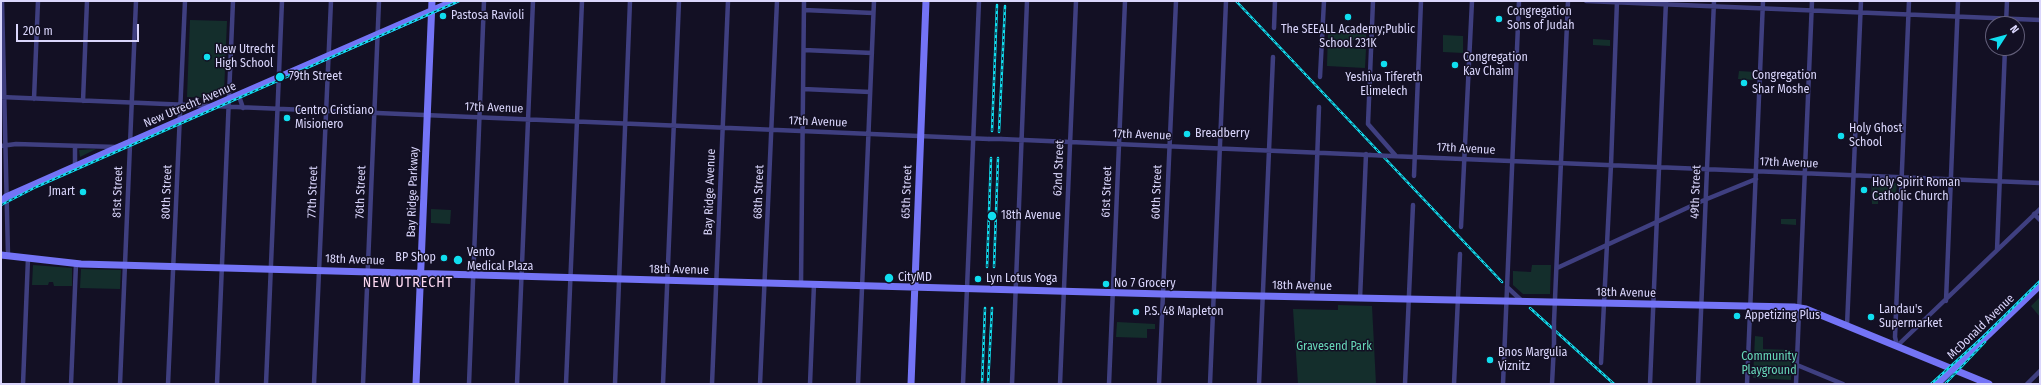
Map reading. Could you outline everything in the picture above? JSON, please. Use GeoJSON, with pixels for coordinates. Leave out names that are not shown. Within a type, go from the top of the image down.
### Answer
{"type":"FeatureCollection","features":[{"type":"Feature","properties":{"kind":"street"},"geometry":{"type":"LineString","coordinates":[[2,1],[4,255]]}},
{"type":"Feature","properties":{"kind":"street"},"geometry":{"type":"LineString","coordinates":[[34,99],[38,1]]}},
{"type":"Feature","properties":{"kind":"street"},"geometry":{"type":"LineString","coordinates":[[83,101],[87,1]]}},
{"type":"Feature","properties":{"kind":"street","name":"81st Street"},"geometry":{"type":"LineString","coordinates":[[120,384],[136,1]]}},
{"type":"Feature","properties":{"kind":"street","name":"80th Street"},"geometry":{"type":"LineString","coordinates":[[168,384],[185,1]]}},
{"type":"Feature","properties":{"kind":"street"},"geometry":{"type":"LineString","coordinates":[[217,384],[234,1]]}},
{"type":"Feature","properties":{"kind":"street"},"geometry":{"type":"LineString","coordinates":[[266,384],[282,1]]}},
{"type":"Feature","properties":{"kind":"street","name":"77th Street"},"geometry":{"type":"LineString","coordinates":[[314,384],[331,1]]}},
{"type":"Feature","properties":{"kind":"street","name":"76th Street"},"geometry":{"type":"LineString","coordinates":[[363,384],[379,1]]}},
{"type":"Feature","properties":{"kind":"street","name":"Bay Ridge Parkway"},"geometry":{"type":"LineString","coordinates":[[416,384],[432,1]]}},
{"type":"Feature","properties":{"kind":"street","name":"New Utrecht Avenue"},"geometry":{"type":"LineString","coordinates":[[4,200],[130,142],[214,107],[229,104],[238,96],[454,1]]}},
{"type":"Feature","properties":{"kind":"street"},"geometry":{"type":"LineString","coordinates":[[469,384],[472,275],[484,1]]}},
{"type":"Feature","properties":{"kind":"street"},"geometry":{"type":"LineString","coordinates":[[517,384],[533,1]]}},
{"type":"Feature","properties":{"kind":"street"},"geometry":{"type":"LineString","coordinates":[[566,384],[582,1]]}},
{"type":"Feature","properties":{"kind":"street"},"geometry":{"type":"LineString","coordinates":[[615,384],[630,1]]}},
{"type":"Feature","properties":{"kind":"street"},"geometry":{"type":"LineString","coordinates":[[663,384],[679,1]]}},
{"type":"Feature","properties":{"kind":"street","name":"Bay Ridge Avenue"},"geometry":{"type":"LineString","coordinates":[[712,384],[728,1]]}},
{"type":"Feature","properties":{"kind":"street","name":"68th Street"},"geometry":{"type":"LineString","coordinates":[[760,384],[777,1]]}},
{"type":"Feature","properties":{"kind":"street"},"geometry":{"type":"LineString","coordinates":[[801,284],[804,1]]}},
{"type":"Feature","properties":{"kind":"street"},"geometry":{"type":"LineString","coordinates":[[858,384],[874,1]]}},
{"type":"Feature","properties":{"kind":"street","name":"65th Street"},"geometry":{"type":"LineString","coordinates":[[910,384],[926,1]]}},
{"type":"Feature","properties":{"kind":"street"},"geometry":{"type":"LineString","coordinates":[[963,384],[979,1]]}},
{"type":"Feature","properties":{"kind":"street"},"geometry":{"type":"LineString","coordinates":[[1012,384],[1027,1]]}},
{"type":"Feature","properties":{"kind":"street","name":"62nd Street"},"geometry":{"type":"LineString","coordinates":[[1060,384],[1076,1]]}},
{"type":"Feature","properties":{"kind":"street","name":"61st Street"},"geometry":{"type":"LineString","coordinates":[[1109,384],[1125,1]]}},
{"type":"Feature","properties":{"kind":"street","name":"60th Street"},"geometry":{"type":"LineString","coordinates":[[1160,384],[1176,1]]}},
{"type":"Feature","properties":{"kind":"street"},"geometry":{"type":"LineString","coordinates":[[1210,384],[1226,1]]}},
{"type":"Feature","properties":{"kind":"street"},"geometry":{"type":"LineString","coordinates":[[1274,28],[1275,1]]}},
{"type":"Feature","properties":{"kind":"street"},"geometry":{"type":"LineString","coordinates":[[1320,77],[1324,1]]}},
{"type":"Feature","properties":{"kind":"street"},"geometry":{"type":"LineString","coordinates":[[1373,1],[1368,124],[1396,156]]}},
{"type":"Feature","properties":{"kind":"street"},"geometry":{"type":"LineString","coordinates":[[1414,176],[1421,1]]}},
{"type":"Feature","properties":{"kind":"street"},"geometry":{"type":"LineString","coordinates":[[1461,227],[1472,1]]}},
{"type":"Feature","properties":{"kind":"street"},"geometry":{"type":"LineString","coordinates":[[1503,384],[1519,1]]}},
{"type":"Feature","properties":{"kind":"street"},"geometry":{"type":"LineString","coordinates":[[1552,384],[1568,1]]}},
{"type":"Feature","properties":{"kind":"street"},"geometry":{"type":"LineString","coordinates":[[1586,1],[1714,4],[1811,11],[1985,19]]}},
{"type":"Feature","properties":{"kind":"street"},"geometry":{"type":"LineString","coordinates":[[1747,384],[1763,1]]}},
{"type":"Feature","properties":{"kind":"street"},"geometry":{"type":"LineString","coordinates":[[1796,384],[1812,1]]}},
{"type":"Feature","properties":{"kind":"street"},"geometry":{"type":"LineString","coordinates":[[1847,326],[1860,1]]}},
{"type":"Feature","properties":{"kind":"street"},"geometry":{"type":"LineString","coordinates":[[1897,346],[1895,337],[1910,1]]}},
{"type":"Feature","properties":{"kind":"street"},"geometry":{"type":"LineString","coordinates":[[1946,301],[1958,1]]}},
{"type":"Feature","properties":{"kind":"street"},"geometry":{"type":"LineString","coordinates":[[2006,16],[2007,1]]}},
{"type":"Feature","properties":{"kind":"street"},"geometry":{"type":"LineString","coordinates":[[1601,363],[1611,165],[1617,2]]}},
{"type":"Feature","properties":{"kind":"street"},"geometry":{"type":"LineString","coordinates":[[1650,384],[1665,3]]}},
{"type":"Feature","properties":{"kind":"street","name":"49th Street"},"geometry":{"type":"LineString","coordinates":[[1698,384],[1714,4]]}},
{"type":"Feature","properties":{"kind":"street"},"geometry":{"type":"LineString","coordinates":[[804,10],[873,13]]}},
{"type":"Feature","properties":{"kind":"street"},"geometry":{"type":"LineString","coordinates":[[2025,20],[2040,20]]}},
{"type":"Feature","properties":{"kind":"street"},"geometry":{"type":"LineString","coordinates":[[804,50],[872,53]]}},
{"type":"Feature","properties":{"kind":"street"},"geometry":{"type":"LineString","coordinates":[[1997,250],[2005,56]]}},
{"type":"Feature","properties":{"kind":"street"},"geometry":{"type":"LineString","coordinates":[[1259,384],[1273,57]]}},
{"type":"Feature","properties":{"kind":"street"},"geometry":{"type":"LineString","coordinates":[[803,89],[870,92]]}},
{"type":"Feature","properties":{"kind":"street"},"geometry":{"type":"LineString","coordinates":[[238,96],[243,108]]}},
{"type":"Feature","properties":{"kind":"street"},"geometry":{"type":"LineString","coordinates":[[3,97],[214,107]]}},
{"type":"Feature","properties":{"kind":"street","name":"17th Avenue"},"geometry":{"type":"LineString","coordinates":[[229,104],[243,108],[2040,183]]}},
{"type":"Feature","properties":{"kind":"street"},"geometry":{"type":"LineString","coordinates":[[1312,297],[1319,107]]}},
{"type":"Feature","properties":{"kind":"street"},"geometry":{"type":"LineString","coordinates":[[3,146],[16,144],[119,147]]}},
{"type":"Feature","properties":{"kind":"street"},"geometry":{"type":"LineString","coordinates":[[75,146],[75,167]]}},
{"type":"Feature","properties":{"kind":"street"},"geometry":{"type":"LineString","coordinates":[[1360,299],[1368,155]]}},
{"type":"Feature","properties":{"kind":"street"},"geometry":{"type":"LineString","coordinates":[[1557,268],[1706,199],[1756,179]]}},
{"type":"Feature","properties":{"kind":"street"},"geometry":{"type":"LineString","coordinates":[[1405,384],[1413,205]]}},
{"type":"Feature","properties":{"kind":"street"},"geometry":{"type":"LineString","coordinates":[[1897,346],[1946,301],[2040,209]]}},
{"type":"Feature","properties":{"kind":"street"},"geometry":{"type":"LineString","coordinates":[[2034,214],[2040,220]]}},
{"type":"Feature","properties":{"kind":"street"},"geometry":{"type":"LineString","coordinates":[[1454,384],[1460,254]]}},
{"type":"Feature","properties":{"kind":"street","name":"18th Avenue"},"geometry":{"type":"LineString","coordinates":[[4,255],[76,264],[1064,292],[1799,308],[1990,384]]}},
{"type":"Feature","properties":{"kind":"street"},"geometry":{"type":"LineString","coordinates":[[23,384],[28,258]]}},
{"type":"Feature","properties":{"kind":"street"},"geometry":{"type":"LineString","coordinates":[[71,384],[76,264]]}},
{"type":"Feature","properties":{"kind":"street"},"geometry":{"type":"LineString","coordinates":[[810,384],[814,284]]}},
{"type":"Feature","properties":{"kind":"street","name":"McDonald Avenue"},"geometry":{"type":"LineString","coordinates":[[1938,384],[2040,285]]}},
{"type":"Feature","properties":{"kind":"street"},"geometry":{"type":"LineString","coordinates":[[1507,287],[1523,302]]}},
{"type":"Feature","properties":{"kind":"street"},"geometry":{"type":"LineString","coordinates":[[1797,365],[1843,384]]}},
{"type":"Feature","properties":{"kind":"street"},"geometry":{"type":"LineString","coordinates":[[2027,384],[2040,371]]}},
{"type":"Feature","properties":{"kind":"green space","name":"New Utrecht High School"},"geometry":{"type":"Polygon","coordinates":[[[190,20],[227,21],[224,93],[212,98],[187,97],[190,20]]]}},
{"type":"Feature","properties":{"kind":"green space"},"geometry":{"type":"Polygon","coordinates":[[[1328,32],[1366,34],[1366,41],[1349,40],[1348,48],[1366,49],[1365,68],[1327,66],[1328,32]]]}},
{"type":"Feature","properties":{"kind":"green space"},"geometry":{"type":"Polygon","coordinates":[[[1443,35],[1463,36],[1463,53],[1443,52],[1443,35]]]}},
{"type":"Feature","properties":{"kind":"green space"},"geometry":{"type":"Polygon","coordinates":[[[1593,39],[1610,40],[1610,46],[1593,45],[1593,39]]]}},
{"type":"Feature","properties":{"kind":"green space"},"geometry":{"type":"Polygon","coordinates":[[[1739,71],[1755,72],[1755,80],[1738,79],[1739,71]]]}},
{"type":"Feature","properties":{"kind":"green space"},"geometry":{"type":"Polygon","coordinates":[[[96,149],[80,157],[79,150],[96,149]]]}},
{"type":"Feature","properties":{"kind":"green space"},"geometry":{"type":"Polygon","coordinates":[[[1871,182],[1897,183],[1896,194],[1883,194],[1883,196],[1878,196],[1878,204],[1872,204],[1871,182]]]}},
{"type":"Feature","properties":{"kind":"green space"},"geometry":{"type":"Polygon","coordinates":[[[431,209],[451,210],[450,224],[431,223],[431,209]]]}},
{"type":"Feature","properties":{"kind":"green space"},"geometry":{"type":"Polygon","coordinates":[[[1781,219],[1796,219],[1796,225],[1781,224],[1781,219]]]}},
{"type":"Feature","properties":{"kind":"green space"},"geometry":{"type":"Polygon","coordinates":[[[33,265],[72,268],[72,286],[54,286],[53,282],[49,282],[48,285],[32,285],[33,265]]]}},
{"type":"Feature","properties":{"kind":"green space"},"geometry":{"type":"Polygon","coordinates":[[[1532,265],[1551,265],[1550,294],[1523,294],[1513,285],[1513,271],[1531,272],[1532,265]]]}},
{"type":"Feature","properties":{"kind":"green space"},"geometry":{"type":"Polygon","coordinates":[[[81,269],[121,270],[120,289],[80,288],[81,269]]]}},
{"type":"Feature","properties":{"kind":"green space"},"geometry":{"type":"Polygon","coordinates":[[[2040,297],[2040,317],[2031,306],[2040,297]]]}},
{"type":"Feature","properties":{"kind":"green space","name":"Gravesend Park"},"geometry":{"type":"Polygon","coordinates":[[[1338,305],[1372,306],[1376,384],[1298,384],[1293,309],[1338,310],[1338,305]]]}},
{"type":"Feature","properties":{"kind":"green space"},"geometry":{"type":"Polygon","coordinates":[[[1117,322],[1155,324],[1155,329],[1147,329],[1147,338],[1116,337],[1117,322]]]}},
{"type":"Feature","properties":{"kind":"green space","name":"Community Playground"},"geometry":{"type":"Polygon","coordinates":[[[1755,336],[1763,337],[1763,349],[1792,350],[1791,380],[1753,378],[1755,336]]]}},
{"type":"Feature","properties":{"kind":"railway"},"geometry":{"type":"LineString","coordinates":[[1,205],[36,187],[459,1]]}},
{"type":"Feature","properties":{"kind":"railway"},"geometry":{"type":"LineString","coordinates":[[1236,1],[1502,282]]}},
{"type":"Feature","properties":{"kind":"railway"},"geometry":{"type":"LineString","coordinates":[[992,131],[997,5]]}},
{"type":"Feature","properties":{"kind":"railway"},"geometry":{"type":"LineString","coordinates":[[999,132],[1005,6]]}},
{"type":"Feature","properties":{"kind":"railway"},"geometry":{"type":"LineString","coordinates":[[987,267],[991,158]]}},
{"type":"Feature","properties":{"kind":"railway"},"geometry":{"type":"LineString","coordinates":[[994,267],[998,158]]}},
{"type":"Feature","properties":{"kind":"railway"},"geometry":{"type":"LineString","coordinates":[[1931,384],[1982,338],[2040,281]]}},
{"type":"Feature","properties":{"kind":"railway"},"geometry":{"type":"LineString","coordinates":[[982,384],[985,308]]}},
{"type":"Feature","properties":{"kind":"railway"},"geometry":{"type":"LineString","coordinates":[[988,384],[992,308]]}},
{"type":"Feature","properties":{"kind":"railway"},"geometry":{"type":"LineString","coordinates":[[1530,308],[1614,384]]}},
{"type":"Feature","properties":{"kind":"railway"},"geometry":{"type":"LineString","coordinates":[[1945,384],[1985,342]]}},
{"type":"Feature","properties":{"kind":"place","name":"Pastosa Ravioli"},"geometry":{"type":"Point","coordinates":[443,16]}},
{"type":"Feature","properties":{"kind":"place","name":"The SEEALL Academy;Public School 231K"},"geometry":{"type":"Point","coordinates":[1348,17]}},
{"type":"Feature","properties":{"kind":"place","name":"Congregation Sons of Judah"},"geometry":{"type":"Point","coordinates":[1499,19]}},
{"type":"Feature","properties":{"kind":"place","name":"New Utrecht High School"},"geometry":{"type":"Point","coordinates":[207,57]}},
{"type":"Feature","properties":{"kind":"place","name":"Yeshiva Tifereth Elimelech"},"geometry":{"type":"Point","coordinates":[1384,64]}},
{"type":"Feature","properties":{"kind":"place","name":"Congregation Kav Chaim"},"geometry":{"type":"Point","coordinates":[1455,65]}},
{"type":"Feature","properties":{"kind":"place","name":"79th Street"},"geometry":{"type":"Point","coordinates":[280,77]}},
{"type":"Feature","properties":{"kind":"place","name":"Congregation Shar Moshe"},"geometry":{"type":"Point","coordinates":[1744,83]}},
{"type":"Feature","properties":{"kind":"place","name":"Centro Cristiano Misionero"},"geometry":{"type":"Point","coordinates":[287,118]}},
{"type":"Feature","properties":{"kind":"place","name":"Breadberry"},"geometry":{"type":"Point","coordinates":[1187,134]}},
{"type":"Feature","properties":{"kind":"place","name":"Holy Ghost School"},"geometry":{"type":"Point","coordinates":[1841,136]}},
{"type":"Feature","properties":{"kind":"place","name":"Holy Spirit Roman Catholic Church"},"geometry":{"type":"Point","coordinates":[1864,190]}},
{"type":"Feature","properties":{"kind":"place","name":"Jmart"},"geometry":{"type":"Point","coordinates":[83,192]}},
{"type":"Feature","properties":{"kind":"place","name":"18th Avenue"},"geometry":{"type":"Point","coordinates":[992,216]}},
{"type":"Feature","properties":{"kind":"place","name":"BP Shop"},"geometry":{"type":"Point","coordinates":[444,258]}},
{"type":"Feature","properties":{"kind":"place","name":"Vento Medical Plaza"},"geometry":{"type":"Point","coordinates":[458,260]}},
{"type":"Feature","properties":{"kind":"place","name":"CityMD"},"geometry":{"type":"Point","coordinates":[889,278]}},
{"type":"Feature","properties":{"kind":"place","name":"Lyn Lotus Yoga"},"geometry":{"type":"Point","coordinates":[978,279]}},
{"type":"Feature","properties":{"kind":"place","name":"No 7 Grocery"},"geometry":{"type":"Point","coordinates":[1106,284]}},
{"type":"Feature","properties":{"kind":"place","name":"P.S. 48 Mapleton"},"geometry":{"type":"Point","coordinates":[1136,312]}},
{"type":"Feature","properties":{"kind":"place","name":"Appetizing Plus"},"geometry":{"type":"Point","coordinates":[1737,316]}},
{"type":"Feature","properties":{"kind":"place","name":"Landau's Supermarket"},"geometry":{"type":"Point","coordinates":[1871,317]}},
{"type":"Feature","properties":{"kind":"place","name":"Bnos Margulia Viznitz"},"geometry":{"type":"Point","coordinates":[1490,360]}},
{"type":"Feature","properties":{"kind":"district","name":"NEW UTRECHT"},"geometry":{"type":"Point","coordinates":[408,283]}}]}
